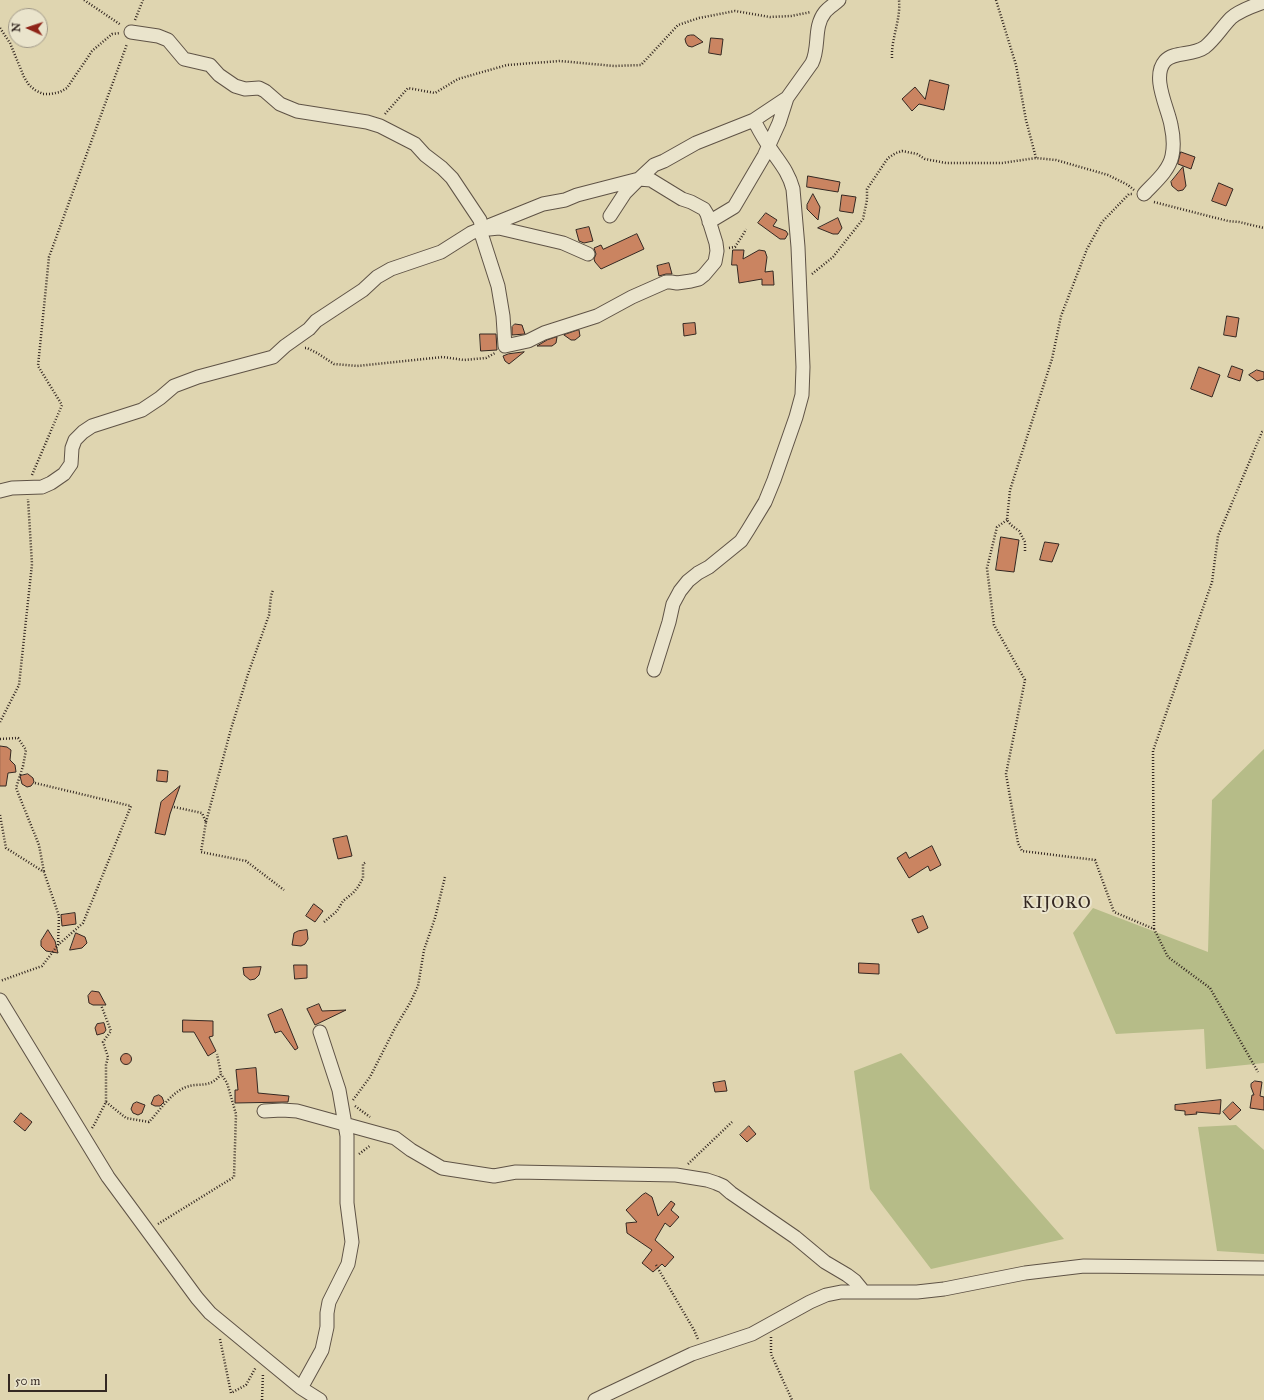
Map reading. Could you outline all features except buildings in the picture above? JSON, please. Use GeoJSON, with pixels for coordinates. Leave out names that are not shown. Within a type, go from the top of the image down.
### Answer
{"type":"FeatureCollection","features":[{"type":"Feature","properties":{"kind":"street"},"geometry":{"type":"LineString","coordinates":[[709,222],[734,207],[748,185],[779,123],[787,98],[815,57],[818,26],[826,11],[840,0]]}},
{"type":"Feature","properties":{"kind":"street"},"geometry":{"type":"LineString","coordinates":[[1144,194],[1163,173],[1172,156],[1172,126],[1163,100],[1161,89],[1160,77],[1163,64],[1166,60],[1173,56],[1203,48],[1232,17],[1241,11],[1264,2]]}},
{"type":"Feature","properties":{"kind":"street"},"geometry":{"type":"LineString","coordinates":[[0,491],[12,488],[42,487],[51,483],[64,474],[71,464],[72,448],[75,440],[92,426],[142,410],[174,386],[198,377],[273,357],[285,346],[309,329],[316,321],[391,269],[441,252],[471,233],[480,230],[543,204],[565,200],[577,195],[639,179],[651,180],[682,199],[704,209],[716,243],[717,251],[714,265],[699,279],[677,283],[666,282],[632,297],[597,316],[544,332],[528,341],[505,346],[503,316],[498,286],[480,230],[480,220],[452,178],[425,155],[415,144],[380,126],[367,122],[297,111],[280,104],[260,88],[245,89],[235,86],[219,75],[210,65],[184,59],[168,40],[158,36],[131,32]]}},
{"type":"Feature","properties":{"kind":"street"},"geometry":{"type":"LineString","coordinates":[[610,216],[625,193],[654,165],[696,144],[754,120],[787,98]]}},
{"type":"Feature","properties":{"kind":"street"},"geometry":{"type":"LineString","coordinates":[[654,670],[673,604],[680,591],[688,581],[709,567],[741,541],[765,502],[796,417],[802,395],[803,361],[798,246],[793,188],[790,177],[784,166],[768,146],[754,120]]}},
{"type":"Feature","properties":{"kind":"street"},"geometry":{"type":"LineString","coordinates":[[480,230],[499,228],[507,229],[563,243],[588,254]]}},
{"type":"Feature","properties":{"kind":"street"},"geometry":{"type":"LineString","coordinates":[[0,1000],[108,1177],[197,1298],[219,1320],[301,1388],[320,1400]]}},
{"type":"Feature","properties":{"kind":"street"},"geometry":{"type":"LineString","coordinates":[[301,1388],[322,1350],[327,1327],[329,1302],[348,1264],[352,1242],[347,1203],[347,1136],[339,1090],[320,1032]]}},
{"type":"Feature","properties":{"kind":"street"},"geometry":{"type":"LineString","coordinates":[[264,1111],[297,1111],[383,1136],[396,1138],[411,1150],[442,1168],[482,1175],[494,1176],[516,1172],[676,1175],[707,1180],[723,1186],[795,1237],[825,1262],[855,1281],[864,1292]]}},
{"type":"Feature","properties":{"kind":"street"},"geometry":{"type":"LineString","coordinates":[[595,1400],[692,1354],[752,1334],[810,1302],[826,1295],[841,1292],[917,1292],[944,1289],[1025,1273],[1084,1266],[1264,1268]]}},
{"type":"Feature","properties":{"kind":"path"},"geometry":{"type":"LineString","coordinates":[[84,0],[131,32]]}},
{"type":"Feature","properties":{"kind":"path"},"geometry":{"type":"LineString","coordinates":[[0,722],[19,685],[32,564],[27,488],[62,405],[38,366],[48,257],[143,0]]}},
{"type":"Feature","properties":{"kind":"path"},"geometry":{"type":"LineString","coordinates":[[892,58],[899,0]]}},
{"type":"Feature","properties":{"kind":"path"},"geometry":{"type":"LineString","coordinates":[[996,0],[1016,65],[1026,120],[1036,158]]}},
{"type":"Feature","properties":{"kind":"path"},"geometry":{"type":"LineString","coordinates":[[367,122],[386,114],[408,88],[435,93],[458,79],[507,65],[560,61],[614,66],[641,65],[678,25],[699,18],[736,11],[770,17],[826,11]]}},
{"type":"Feature","properties":{"kind":"path"},"geometry":{"type":"LineString","coordinates":[[0,28],[10,43],[28,85],[39,92],[51,94],[60,92],[67,88],[92,50],[112,34],[131,32]]}},
{"type":"Feature","properties":{"kind":"path"},"geometry":{"type":"LineString","coordinates":[[799,284],[833,257],[863,219],[867,200],[867,189],[888,158],[902,151],[912,152],[925,159],[946,163],[1002,163],[1036,158],[1056,160],[1108,175],[1128,185],[1133,190],[1144,194],[1155,203],[1228,221],[1264,228]]}},
{"type":"Feature","properties":{"kind":"path"},"geometry":{"type":"LineString","coordinates":[[1025,552],[1025,542],[1019,531],[1007,520],[1010,490],[1052,359],[1061,316],[1087,249],[1102,222],[1129,194],[1144,194]]}},
{"type":"Feature","properties":{"kind":"path"},"geometry":{"type":"LineString","coordinates":[[717,251],[734,247],[746,229]]}},
{"type":"Feature","properties":{"kind":"path"},"geometry":{"type":"LineString","coordinates":[[299,349],[307,348],[334,364],[357,366],[443,357],[464,360],[486,358],[505,346]]}},
{"type":"Feature","properties":{"kind":"path"},"geometry":{"type":"LineString","coordinates":[[1258,1072],[1210,988],[1168,957],[1154,929],[1153,751],[1212,582],[1218,536],[1262,432],[1264,431]]}},
{"type":"Feature","properties":{"kind":"path"},"geometry":{"type":"LineString","coordinates":[[1007,520],[997,527],[987,568],[994,624],[1025,680],[1006,774],[1018,843],[1022,851],[1095,860],[1114,912],[1154,929]]}},
{"type":"Feature","properties":{"kind":"path"},"geometry":{"type":"LineString","coordinates":[[273,590],[269,615],[248,674],[231,729],[206,822],[201,852],[246,862],[284,890]]}},
{"type":"Feature","properties":{"kind":"path"},"geometry":{"type":"LineString","coordinates":[[0,739],[18,738],[26,750],[16,788],[39,845],[44,872],[59,916],[58,945]]}},
{"type":"Feature","properties":{"kind":"path"},"geometry":{"type":"LineString","coordinates":[[0,981],[42,966],[58,945],[83,923],[131,806],[35,783]]}},
{"type":"Feature","properties":{"kind":"path"},"geometry":{"type":"LineString","coordinates":[[174,807],[202,813],[206,822]]}},
{"type":"Feature","properties":{"kind":"path"},"geometry":{"type":"LineString","coordinates":[[0,815],[6,848],[44,872]]}},
{"type":"Feature","properties":{"kind":"path"},"geometry":{"type":"LineString","coordinates":[[324,922],[337,911],[343,901],[358,887],[362,878],[363,864],[366,862]]}},
{"type":"Feature","properties":{"kind":"path"},"geometry":{"type":"LineString","coordinates":[[374,1120],[350,1103],[370,1077],[418,986],[425,946],[435,918],[444,877]]}},
{"type":"Feature","properties":{"kind":"path"},"geometry":{"type":"LineString","coordinates":[[82,1136],[94,1125],[106,1102],[106,1065],[108,1056],[103,1042],[111,1031],[101,1005]]}},
{"type":"Feature","properties":{"kind":"path"},"geometry":{"type":"LineString","coordinates":[[147,1231],[234,1177],[236,1114],[227,1083],[221,1074],[216,1054]]}},
{"type":"Feature","properties":{"kind":"path"},"geometry":{"type":"LineString","coordinates":[[106,1102],[126,1118],[149,1122],[174,1095],[187,1087],[205,1085],[214,1081],[221,1074]]}},
{"type":"Feature","properties":{"kind":"path"},"geometry":{"type":"LineString","coordinates":[[676,1175],[732,1122]]}},
{"type":"Feature","properties":{"kind":"path"},"geometry":{"type":"LineString","coordinates":[[347,1168],[356,1157],[383,1136]]}},
{"type":"Feature","properties":{"kind":"path"},"geometry":{"type":"LineString","coordinates":[[656,1265],[694,1330],[703,1351]]}},
{"type":"Feature","properties":{"kind":"path"},"geometry":{"type":"LineString","coordinates":[[219,1320],[219,1333],[231,1393],[246,1385],[263,1356]]}},
{"type":"Feature","properties":{"kind":"path"},"geometry":{"type":"LineString","coordinates":[[770,1324],[771,1354],[792,1400]]}},
{"type":"Feature","properties":{"kind":"path"},"geometry":{"type":"LineString","coordinates":[[262,1400],[263,1356]]}},
{"type":"Feature","properties":{"kind":"green space"},"geometry":{"type":"Polygon","coordinates":[[[1264,749],[1264,1063],[1206,1069],[1204,1029],[1116,1034],[1073,933],[1093,908],[1208,952],[1212,800],[1264,749]]]}},
{"type":"Feature","properties":{"kind":"green space"},"geometry":{"type":"Polygon","coordinates":[[[901,1053],[1064,1239],[931,1269],[870,1189],[854,1071],[901,1053]]]}},
{"type":"Feature","properties":{"kind":"green space"},"geometry":{"type":"Polygon","coordinates":[[[1236,1125],[1264,1150],[1264,1254],[1217,1251],[1198,1127],[1236,1125]]]}},
{"type":"Feature","properties":{"kind":"district","name":"KIJORO"},"geometry":{"type":"Point","coordinates":[1057,904]}}]}
